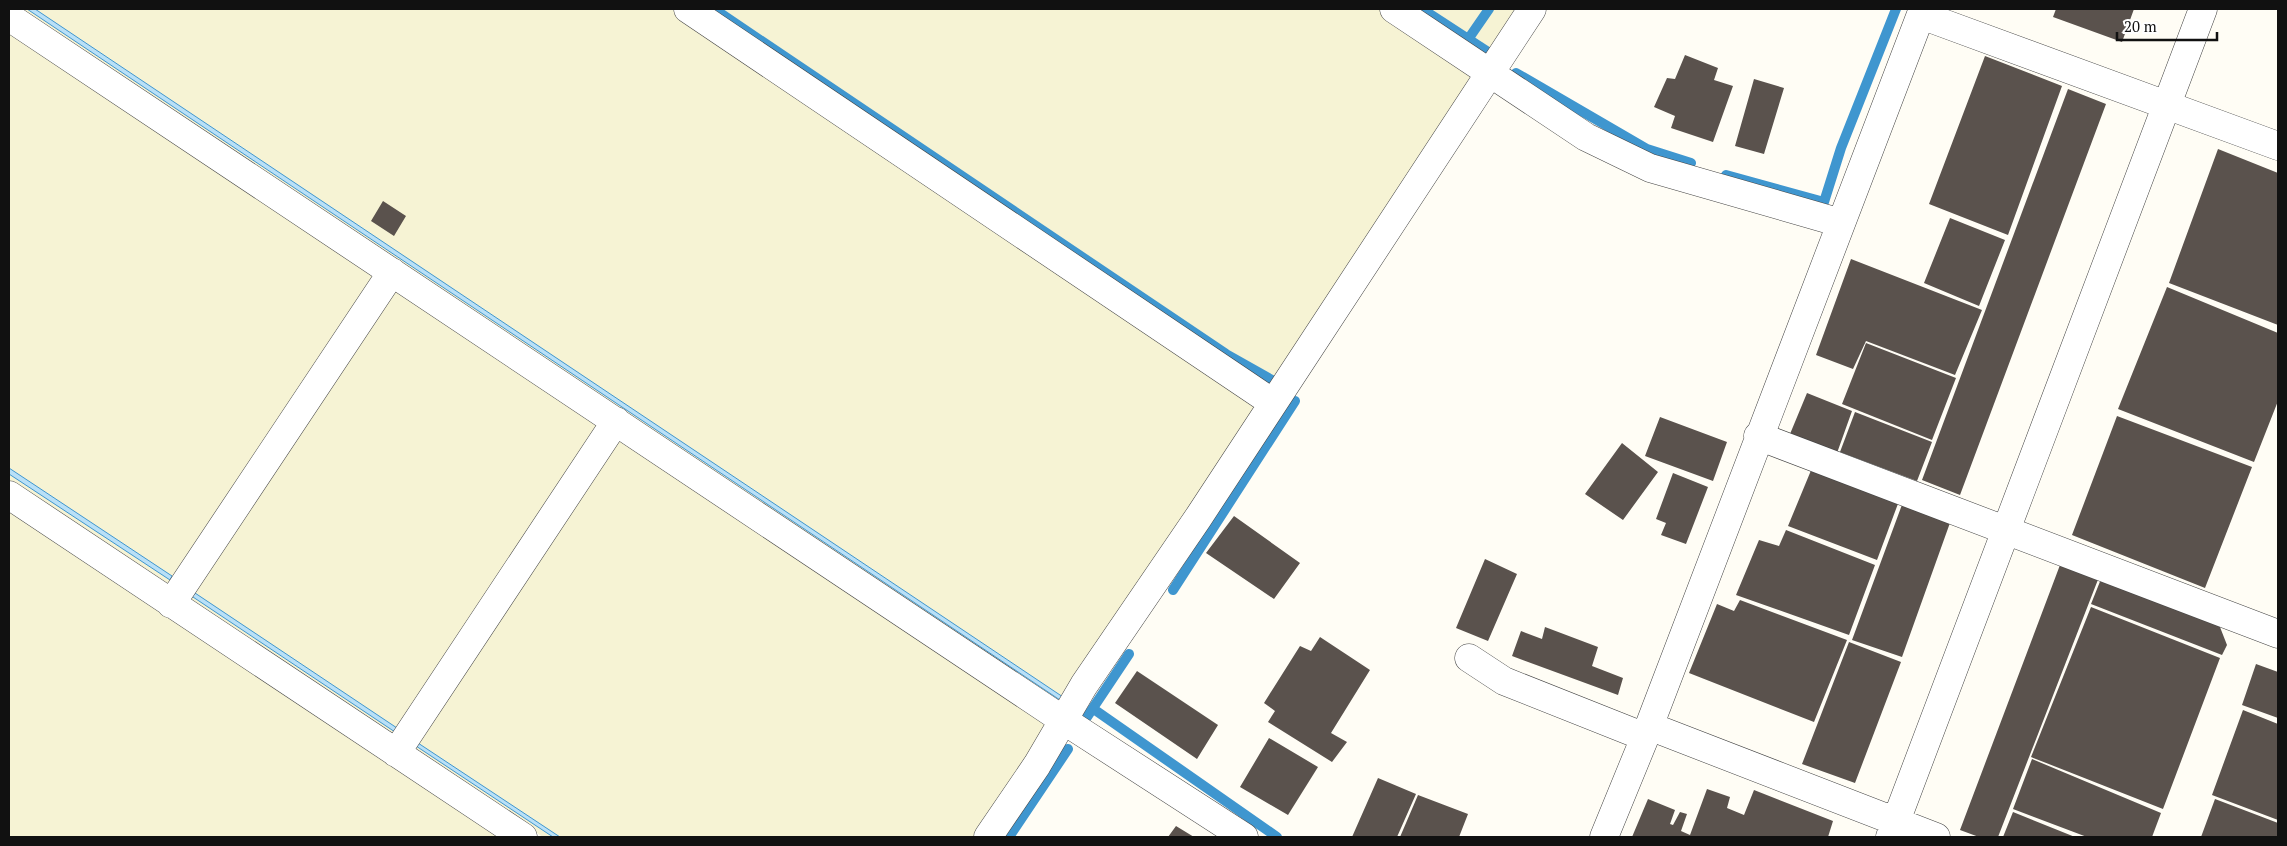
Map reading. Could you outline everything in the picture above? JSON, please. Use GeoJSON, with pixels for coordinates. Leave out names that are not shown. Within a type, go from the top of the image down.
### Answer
{"type":"FeatureCollection","features":[{"type":"Feature","properties":{"kind":"street"},"geometry":{"type":"LineString","coordinates":[[688,9],[1273,403]]}},
{"type":"Feature","properties":{"kind":"street"},"geometry":{"type":"LineString","coordinates":[[1394,9],[1586,137],[1650,168],[1841,223]]}},
{"type":"Feature","properties":{"kind":"street"},"geometry":{"type":"LineString","coordinates":[[988,837],[1037,766],[1063,720],[1532,9]]}},
{"type":"Feature","properties":{"kind":"street"},"geometry":{"type":"LineString","coordinates":[[1893,829],[2203,9]]}},
{"type":"Feature","properties":{"kind":"street"},"geometry":{"type":"LineString","coordinates":[[1604,837],[1647,732],[1758,436],[1922,12],[2278,146]]}},
{"type":"Feature","properties":{"kind":"street"},"geometry":{"type":"LineString","coordinates":[[9,17],[1063,720],[1244,837]]}},
{"type":"Feature","properties":{"kind":"street"},"geometry":{"type":"LineString","coordinates":[[171,604],[392,272]]}},
{"type":"Feature","properties":{"kind":"street"},"geometry":{"type":"LineString","coordinates":[[396,753],[616,421]]}},
{"type":"Feature","properties":{"kind":"street"},"geometry":{"type":"LineString","coordinates":[[1758,436],[2007,529],[2278,634]]}},
{"type":"Feature","properties":{"kind":"street"},"geometry":{"type":"LineString","coordinates":[[9,495],[523,837]]}},
{"type":"Feature","properties":{"kind":"street"},"geometry":{"type":"LineString","coordinates":[[1469,658],[1504,681],[1647,732],[1893,829],[1936,837]]}},
{"type":"Feature","properties":{"kind":"shaded area"},"geometry":{"type":"Polygon","coordinates":[[[19,9],[671,9],[1262,405],[1065,705],[19,9]]]}},
{"type":"Feature","properties":{"kind":"shaded area"},"geometry":{"type":"Polygon","coordinates":[[[698,9],[1387,9],[1477,70],[1274,389],[698,9]]]}},
{"type":"Feature","properties":{"kind":"shaded area"},"geometry":{"type":"Polygon","coordinates":[[[1407,9],[1525,9],[1485,56],[1407,9]]]}},
{"type":"Feature","properties":{"kind":"shaded area"},"geometry":{"type":"Polygon","coordinates":[[[9,27],[380,279],[174,589],[9,480],[9,27]]]}},
{"type":"Feature","properties":{"kind":"shaded area"},"geometry":{"type":"Polygon","coordinates":[[[395,288],[604,431],[398,742],[184,598],[395,288]]]}},
{"type":"Feature","properties":{"kind":"shaded area"},"geometry":{"type":"Polygon","coordinates":[[[616,436],[1043,720],[1045,732],[975,837],[543,837],[406,747],[616,436]]]}},
{"type":"Feature","properties":{"kind":"shaded area"},"geometry":{"type":"Polygon","coordinates":[[[9,509],[505,837],[9,837],[9,509]]]}},
{"type":"Feature","properties":{"kind":"water"},"geometry":{"type":"Polygon","coordinates":[[[27,9],[35,9],[1063,697],[1060,700],[27,9]]]}},
{"type":"Feature","properties":{"kind":"water"},"geometry":{"type":"Polygon","coordinates":[[[9,468],[172,576],[170,580],[9,474],[9,468]]]}},
{"type":"Feature","properties":{"kind":"water"},"geometry":{"type":"Polygon","coordinates":[[[192,591],[400,730],[398,734],[190,595],[192,591]]]}},
{"type":"Feature","properties":{"kind":"water"},"geometry":{"type":"Polygon","coordinates":[[[418,743],[560,837],[553,837],[416,746],[418,743]]]}},
{"type":"Feature","properties":{"kind":"building"},"geometry":{"type":"Polygon","coordinates":[[[2056,9],[2134,9],[2122,42],[2053,17],[2056,9]]]}},
{"type":"Feature","properties":{"kind":"building"},"geometry":{"type":"Polygon","coordinates":[[[1685,55],[1718,68],[1714,80],[1733,86],[1713,142],[1671,128],[1675,116],[1654,107],[1667,78],[1675,79],[1685,55]]]}},
{"type":"Feature","properties":{"kind":"building"},"geometry":{"type":"Polygon","coordinates":[[[1985,56],[2062,86],[2008,235],[1929,204],[1985,56]]]}},
{"type":"Feature","properties":{"kind":"building"},"geometry":{"type":"Polygon","coordinates":[[[1754,79],[1784,88],[1764,154],[1735,146],[1754,79]]]}},
{"type":"Feature","properties":{"kind":"building"},"geometry":{"type":"Polygon","coordinates":[[[2068,89],[2106,104],[1960,495],[1922,480],[2068,89]]]}},
{"type":"Feature","properties":{"kind":"building"},"geometry":{"type":"Polygon","coordinates":[[[2218,149],[2278,173],[2278,325],[2169,283],[2218,149]]]}},
{"type":"Feature","properties":{"kind":"building"},"geometry":{"type":"Polygon","coordinates":[[[383,201],[406,216],[394,236],[371,221],[383,201]]]}},
{"type":"Feature","properties":{"kind":"building"},"geometry":{"type":"Polygon","coordinates":[[[1950,218],[2005,240],[1979,306],[1924,283],[1950,218]]]}},
{"type":"Feature","properties":{"kind":"building"},"geometry":{"type":"Polygon","coordinates":[[[1851,259],[1982,310],[1955,375],[1866,341],[1853,369],[1816,355],[1851,259]]]}},
{"type":"Feature","properties":{"kind":"building"},"geometry":{"type":"Polygon","coordinates":[[[2167,287],[2278,333],[2278,401],[2254,462],[2118,409],[2167,287]]]}},
{"type":"Feature","properties":{"kind":"building"},"geometry":{"type":"Polygon","coordinates":[[[1866,343],[1956,378],[1932,440],[1842,404],[1866,343]]]}},
{"type":"Feature","properties":{"kind":"building"},"geometry":{"type":"Polygon","coordinates":[[[1807,393],[1852,411],[1837,453],[1790,434],[1807,393]]]}},
{"type":"Feature","properties":{"kind":"building"},"geometry":{"type":"Polygon","coordinates":[[[1855,412],[1932,442],[1917,481],[1840,452],[1855,412]]]}},
{"type":"Feature","properties":{"kind":"building"},"geometry":{"type":"Polygon","coordinates":[[[2117,416],[2252,467],[2205,588],[2072,535],[2117,416]]]}},
{"type":"Feature","properties":{"kind":"building"},"geometry":{"type":"Polygon","coordinates":[[[1660,417],[1727,442],[1713,481],[1645,456],[1660,417]]]}},
{"type":"Feature","properties":{"kind":"building"},"geometry":{"type":"Polygon","coordinates":[[[1622,443],[1658,472],[1623,520],[1585,494],[1622,443]]]}},
{"type":"Feature","properties":{"kind":"building"},"geometry":{"type":"Polygon","coordinates":[[[1812,468],[1899,501],[1877,560],[1788,526],[1812,468]]]}},
{"type":"Feature","properties":{"kind":"building"},"geometry":{"type":"Polygon","coordinates":[[[1673,473],[1708,487],[1686,544],[1661,535],[1666,523],[1656,519],[1673,473]]]}},
{"type":"Feature","properties":{"kind":"building"},"geometry":{"type":"Polygon","coordinates":[[[1903,502],[1951,520],[1902,657],[1852,640],[1903,502]]]}},
{"type":"Feature","properties":{"kind":"building"},"geometry":{"type":"Polygon","coordinates":[[[1234,516],[1300,563],[1274,599],[1206,553],[1234,516]]]}},
{"type":"Feature","properties":{"kind":"building"},"geometry":{"type":"Polygon","coordinates":[[[1786,530],[1875,565],[1849,635],[1736,595],[1759,540],[1779,546],[1786,530]]]}},
{"type":"Feature","properties":{"kind":"building"},"geometry":{"type":"Polygon","coordinates":[[[1485,559],[1517,574],[1488,641],[1456,628],[1485,559]]]}},
{"type":"Feature","properties":{"kind":"building"},"geometry":{"type":"Polygon","coordinates":[[[2060,565],[2099,577],[1998,837],[1979,837],[1960,830],[2060,565]]]}},
{"type":"Feature","properties":{"kind":"building"},"geometry":{"type":"Polygon","coordinates":[[[2101,579],[2218,622],[2227,645],[2222,655],[2091,604],[2101,579]]]}},
{"type":"Feature","properties":{"kind":"building"},"geometry":{"type":"Polygon","coordinates":[[[1740,600],[1847,640],[1814,722],[1689,673],[1717,604],[1734,611],[1740,600]]]}},
{"type":"Feature","properties":{"kind":"building"},"geometry":{"type":"Polygon","coordinates":[[[2091,607],[2220,658],[2163,809],[2031,757],[2091,607]]]}},
{"type":"Feature","properties":{"kind":"building"},"geometry":{"type":"Polygon","coordinates":[[[1545,627],[1598,647],[1592,666],[1623,678],[1618,695],[1512,656],[1521,631],[1542,639],[1545,627]]]}},
{"type":"Feature","properties":{"kind":"building"},"geometry":{"type":"Polygon","coordinates":[[[1320,637],[1370,670],[1331,733],[1347,742],[1332,762],[1268,722],[1275,711],[1264,703],[1300,646],[1311,651],[1320,637]]]}},
{"type":"Feature","properties":{"kind":"building"},"geometry":{"type":"Polygon","coordinates":[[[1849,642],[1901,662],[1855,783],[1802,764],[1849,642]]]}},
{"type":"Feature","properties":{"kind":"building"},"geometry":{"type":"Polygon","coordinates":[[[2256,664],[2278,672],[2278,718],[2242,705],[2256,664]]]}},
{"type":"Feature","properties":{"kind":"building"},"geometry":{"type":"Polygon","coordinates":[[[1137,671],[1218,725],[1197,759],[1115,703],[1137,671]]]}},
{"type":"Feature","properties":{"kind":"building"},"geometry":{"type":"Polygon","coordinates":[[[2243,710],[2278,724],[2278,820],[2212,795],[2243,710]]]}},
{"type":"Feature","properties":{"kind":"building"},"geometry":{"type":"Polygon","coordinates":[[[1269,738],[1318,767],[1288,815],[1240,787],[1269,738]]]}},
{"type":"Feature","properties":{"kind":"building"},"geometry":{"type":"Polygon","coordinates":[[[2032,759],[2161,813],[2152,837],[2087,837],[2013,809],[2032,759]]]}},
{"type":"Feature","properties":{"kind":"building"},"geometry":{"type":"Polygon","coordinates":[[[1378,778],[1416,794],[1397,837],[1352,837],[1378,778]]]}},
{"type":"Feature","properties":{"kind":"building"},"geometry":{"type":"Polygon","coordinates":[[[1707,789],[1730,797],[1727,808],[1744,815],[1754,790],[1833,821],[1828,837],[1632,837],[1648,799],[1675,810],[1670,824],[1673,825],[1680,812],[1687,814],[1681,831],[1690,835],[1707,789]]]}},
{"type":"Feature","properties":{"kind":"building"},"geometry":{"type":"Polygon","coordinates":[[[1418,795],[1468,814],[1459,837],[1400,837],[1418,795]]]}},
{"type":"Feature","properties":{"kind":"building"},"geometry":{"type":"Polygon","coordinates":[[[2215,799],[2278,823],[2278,837],[2201,837],[2215,799]]]}},
{"type":"Feature","properties":{"kind":"building"},"geometry":{"type":"Polygon","coordinates":[[[2013,812],[2075,837],[2003,837],[2013,812]]]}},
{"type":"Feature","properties":{"kind":"building"},"geometry":{"type":"Polygon","coordinates":[[[1176,826],[1194,837],[1168,837],[1176,826]]]}},
{"type":"Feature","properties":{"kind":"waterway"},"geometry":{"type":"LineString","coordinates":[[714,9],[1226,354],[1272,380]]}},
{"type":"Feature","properties":{"kind":"waterway"},"geometry":{"type":"LineString","coordinates":[[1422,9],[1488,52]]}},
{"type":"Feature","properties":{"kind":"waterway"},"geometry":{"type":"LineString","coordinates":[[1469,38],[1489,9]]}},
{"type":"Feature","properties":{"kind":"waterway"},"geometry":{"type":"LineString","coordinates":[[1726,175],[1824,202],[1841,148],[1896,9]]}},
{"type":"Feature","properties":{"kind":"waterway"},"geometry":{"type":"LineString","coordinates":[[1516,73],[1647,149],[1691,163]]}},
{"type":"Feature","properties":{"kind":"waterway"},"geometry":{"type":"LineString","coordinates":[[1173,590],[1295,401]]}},
{"type":"Feature","properties":{"kind":"waterway"},"geometry":{"type":"LineString","coordinates":[[1087,717],[1129,654]]}},
{"type":"Feature","properties":{"kind":"waterway"},"geometry":{"type":"LineString","coordinates":[[1095,710],[1277,837]]}},
{"type":"Feature","properties":{"kind":"waterway"},"geometry":{"type":"LineString","coordinates":[[1009,837],[1068,749]]}}]}
